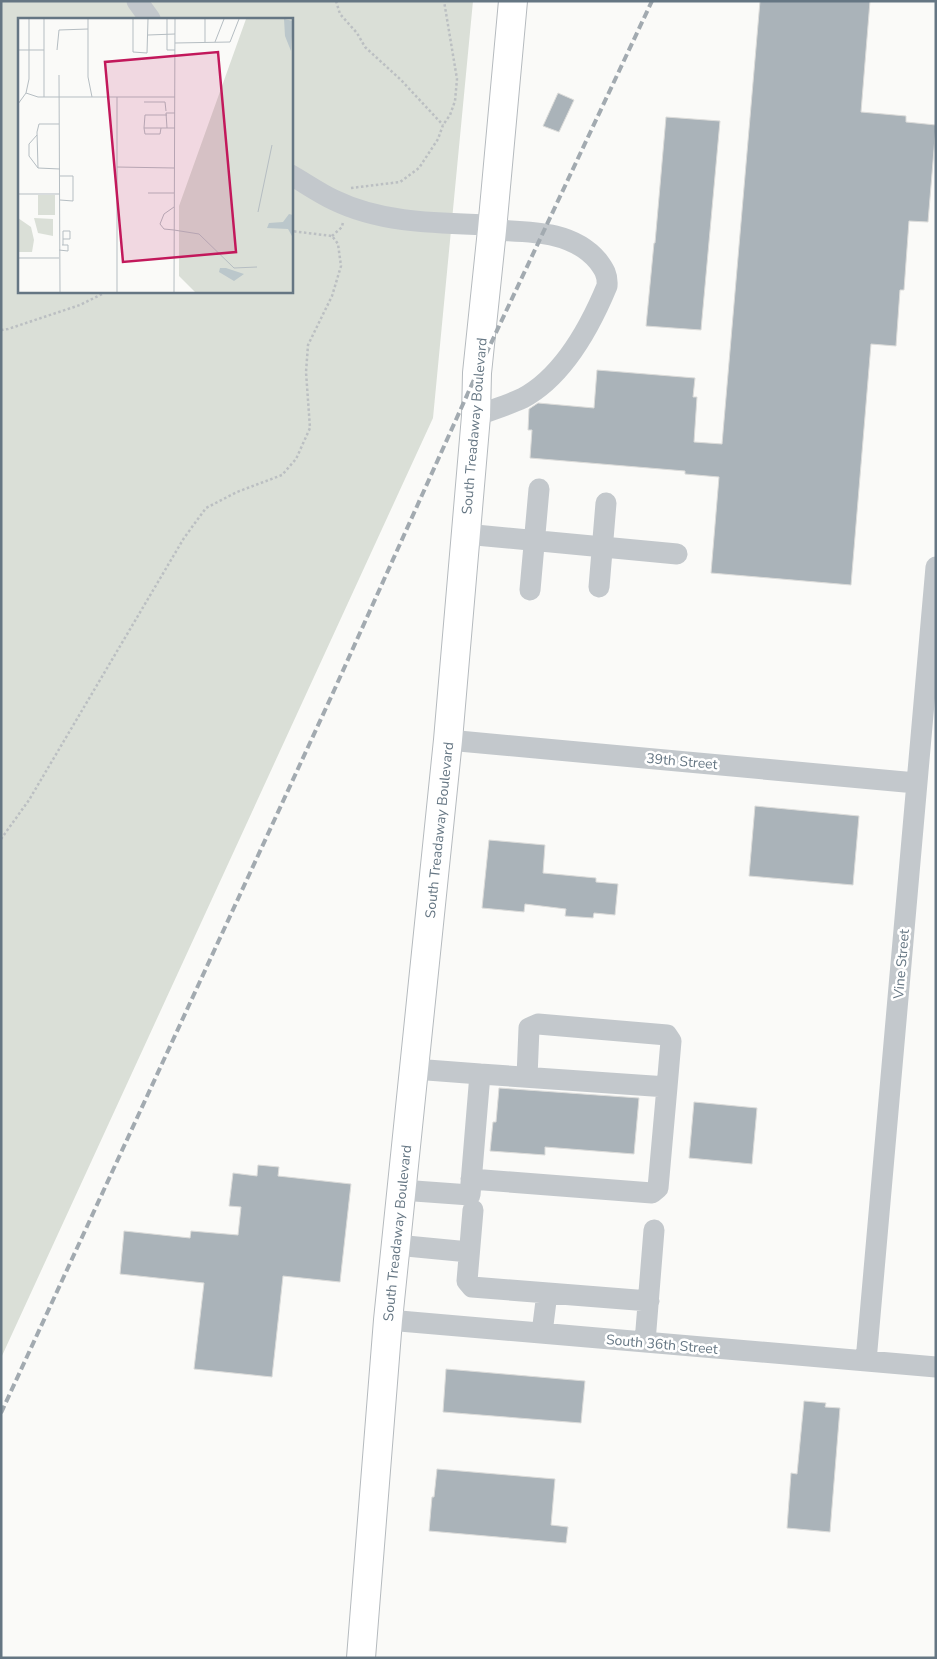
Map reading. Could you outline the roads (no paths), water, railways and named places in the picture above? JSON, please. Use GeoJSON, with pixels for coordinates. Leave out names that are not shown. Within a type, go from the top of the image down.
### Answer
{"type":"FeatureCollection","features":[{"type":"Feature","properties":{"kind":"main road","name":"South Treadaway Boulevard"},"geometry":{"type":"LineString","coordinates":[[361,1658],[388,1320],[448,740],[476,416],[477,373],[493,227],[513,1]]}},
{"type":"Feature","properties":{"kind":"street"},"geometry":{"type":"LineString","coordinates":[[137,1],[149,18]]}},
{"type":"Feature","properties":{"kind":"street"},"geometry":{"type":"LineString","coordinates":[[292,176],[335,201],[374,214],[420,222],[493,227],[543,233],[571,240],[582,246],[596,258],[608,279],[604,294],[571,354],[562,366],[522,398],[476,416]]}},
{"type":"Feature","properties":{"kind":"street"},"geometry":{"type":"LineString","coordinates":[[530,590],[539,489]]}},
{"type":"Feature","properties":{"kind":"street"},"geometry":{"type":"LineString","coordinates":[[599,587],[606,503]]}},
{"type":"Feature","properties":{"kind":"street"},"geometry":{"type":"LineString","coordinates":[[465,534],[678,554]]}},
{"type":"Feature","properties":{"kind":"street","name":"Vine Street"},"geometry":{"type":"LineString","coordinates":[[866,1361],[936,567]]}},
{"type":"Feature","properties":{"kind":"street","name":"39th Street"},"geometry":{"type":"LineString","coordinates":[[448,740],[916,783]]}},
{"type":"Feature","properties":{"kind":"street"},"geometry":{"type":"LineString","coordinates":[[471,1179],[652,1193],[658,1188],[671,1042],[666,1035],[538,1024],[529,1028],[527,1077]]}},
{"type":"Feature","properties":{"kind":"street"},"geometry":{"type":"LineString","coordinates":[[414,1069],[667,1087]]}},
{"type":"Feature","properties":{"kind":"street"},"geometry":{"type":"LineString","coordinates":[[401,1190],[470,1195],[480,1074]]}},
{"type":"Feature","properties":{"kind":"street"},"geometry":{"type":"LineString","coordinates":[[473,1210],[467,1282],[472,1287],[649,1301]]}},
{"type":"Feature","properties":{"kind":"street"},"geometry":{"type":"LineString","coordinates":[[645,1342],[654,1230]]}},
{"type":"Feature","properties":{"kind":"street"},"geometry":{"type":"LineString","coordinates":[[396,1245],[469,1252]]}},
{"type":"Feature","properties":{"kind":"street"},"geometry":{"type":"LineString","coordinates":[[542,1333],[547,1293]]}},
{"type":"Feature","properties":{"kind":"street","name":"South 36th Street"},"geometry":{"type":"LineString","coordinates":[[388,1320],[936,1367]]}},
{"type":"Feature","properties":{"kind":"railway"},"geometry":{"type":"LineString","coordinates":[[1,1413],[332,695],[477,373],[652,1]]}}]}
